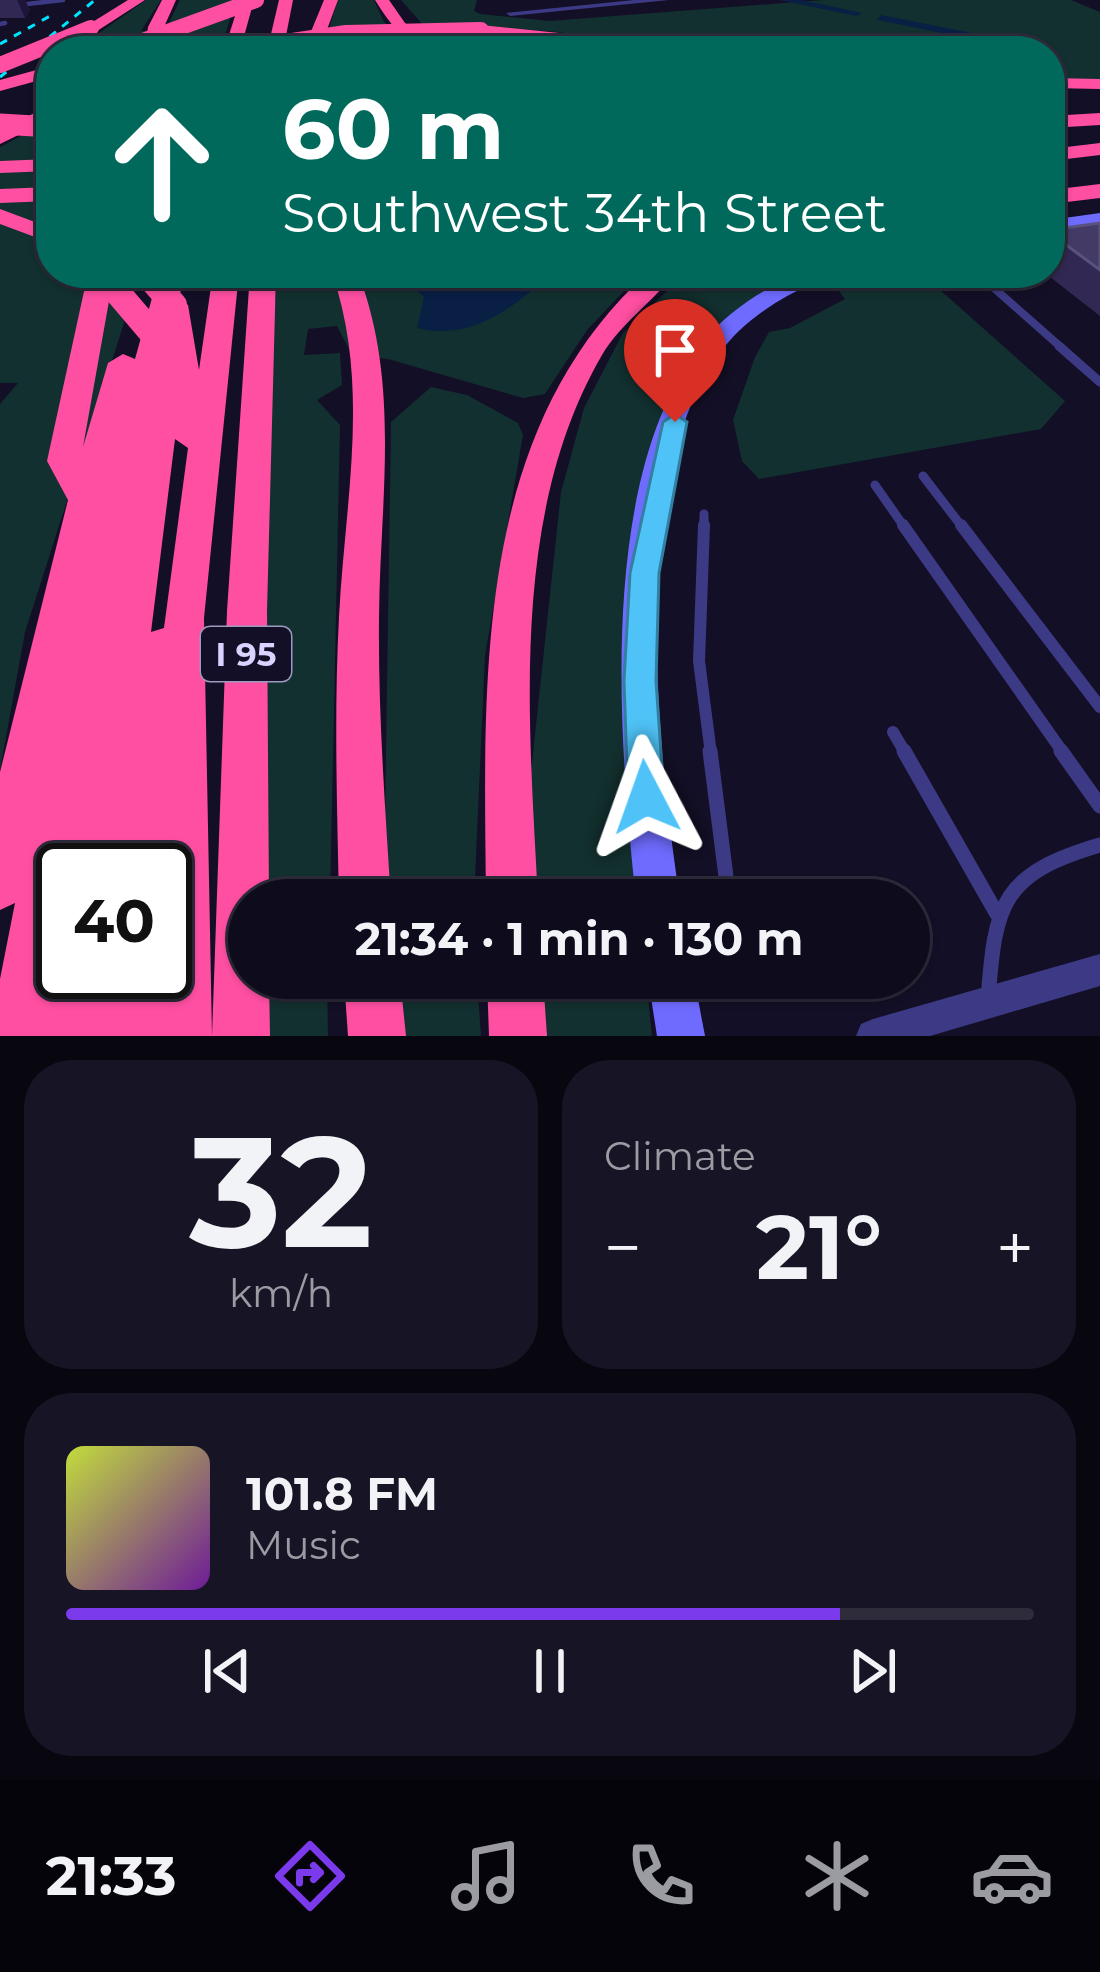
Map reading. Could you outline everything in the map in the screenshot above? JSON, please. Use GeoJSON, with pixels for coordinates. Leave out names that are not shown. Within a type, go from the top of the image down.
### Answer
{"type":"FeatureCollection","features":[{"type":"Feature","properties":{"kind":"highway"},"geometry":{"type":"LineString","coordinates":[[72,36],[138,0]]}},
{"type":"Feature","properties":{"kind":"highway"},"geometry":{"type":"LineString","coordinates":[[155,36],[170,0]]}},
{"type":"Feature","properties":{"kind":"highway"},"geometry":{"type":"LineString","coordinates":[[126,36],[218,0]]}},
{"type":"Feature","properties":{"kind":"highway"},"geometry":{"type":"LineString","coordinates":[[212,36],[218,0]]}},
{"type":"Feature","properties":{"kind":"highway"},"geometry":{"type":"LineString","coordinates":[[278,36],[286,0]]}},
{"type":"Feature","properties":{"kind":"highway"},"geometry":{"type":"LineString","coordinates":[[298,36],[304,0]]}},
{"type":"Feature","properties":{"kind":"highway"},"geometry":{"type":"LineString","coordinates":[[317,36],[331,0]]}},
{"type":"Feature","properties":{"kind":"highway"},"geometry":{"type":"LineString","coordinates":[[382,0],[399,26],[413,36]]}},
{"type":"Feature","properties":{"kind":"highway"},"geometry":{"type":"LineString","coordinates":[[159,36],[258,1]]}},
{"type":"Feature","properties":{"kind":"highway"},"geometry":{"type":"LineString","coordinates":[[204,36],[230,26],[258,1]]}},
{"type":"Feature","properties":{"kind":"highway"},"geometry":{"type":"LineString","coordinates":[[237,36],[258,1]]}},
{"type":"Feature","properties":{"kind":"highway"},"geometry":{"type":"LineString","coordinates":[[249,36],[258,1]]}},
{"type":"Feature","properties":{"kind":"highway"},"geometry":{"type":"LineString","coordinates":[[321,36],[481,30],[540,36]]}},
{"type":"Feature","properties":{"kind":"highway"},"geometry":{"type":"LineString","coordinates":[[0,64],[36,50]]}},
{"type":"Feature","properties":{"kind":"highway"},"geometry":{"type":"LineString","coordinates":[[0,77],[36,70]]}},
{"type":"Feature","properties":{"kind":"highway"},"geometry":{"type":"LineString","coordinates":[[0,89],[36,73]]}},
{"type":"Feature","properties":{"kind":"highway"},"geometry":{"type":"LineString","coordinates":[[1065,83],[1100,84]]}},
{"type":"Feature","properties":{"kind":"highway"},"geometry":{"type":"LineString","coordinates":[[0,89],[36,84]]}},
{"type":"Feature","properties":{"kind":"highway"},"geometry":{"type":"LineString","coordinates":[[1065,117],[1100,116]]}},
{"type":"Feature","properties":{"kind":"highway"},"geometry":{"type":"LineString","coordinates":[[0,138],[36,119]]}},
{"type":"Feature","properties":{"kind":"highway"},"geometry":{"type":"LineString","coordinates":[[0,124],[36,126]]}},
{"type":"Feature","properties":{"kind":"highway"},"geometry":{"type":"LineString","coordinates":[[1065,141],[1100,139]]}},
{"type":"Feature","properties":{"kind":"highway"},"geometry":{"type":"LineString","coordinates":[[1065,152],[1100,149]]}},
{"type":"Feature","properties":{"kind":"highway"},"geometry":{"type":"LineString","coordinates":[[0,167],[36,166]]}},
{"type":"Feature","properties":{"kind":"highway"},"geometry":{"type":"LineString","coordinates":[[1065,195],[1100,191]]}},
{"type":"Feature","properties":{"kind":"highway"},"geometry":{"type":"LineString","coordinates":[[0,197],[36,195]]}},
{"type":"Feature","properties":{"kind":"highway"},"geometry":{"type":"LineString","coordinates":[[0,197],[36,207]]}},
{"type":"Feature","properties":{"kind":"highway"},"geometry":{"type":"LineString","coordinates":[[0,216],[36,230]]}},
{"type":"Feature","properties":{"kind":"highway"},"geometry":{"type":"LineString","coordinates":[[85,500],[64,461],[98,288]]}},
{"type":"Feature","properties":{"kind":"highway"},"geometry":{"type":"LineString","coordinates":[[131,288],[168,306]]}},
{"type":"Feature","properties":{"kind":"highway"},"geometry":{"type":"LineString","coordinates":[[0,884],[85,500],[144,288]]}},
{"type":"Feature","properties":{"kind":"highway"},"geometry":{"type":"LineString","coordinates":[[184,1036],[184,618],[224,288]]}},
{"type":"Feature","properties":{"kind":"highway","name":"I 95"},"geometry":{"type":"LineString","coordinates":[[242,1036],[247,611],[262,288]]}},
{"type":"Feature","properties":{"kind":"highway"},"geometry":{"type":"LineString","coordinates":[[350,288],[364,336],[367,416],[358,689],[364,879]]}},
{"type":"Feature","properties":{"kind":"highway"},"geometry":{"type":"LineString","coordinates":[[512,879],[516,632],[536,488],[560,408],[586,356],[648,288]]}},
{"type":"Feature","properties":{"kind":"highway"},"geometry":{"type":"LineString","coordinates":[[100,843],[160,431],[168,306]]}},
{"type":"Feature","properties":{"kind":"highway"},"geometry":{"type":"LineString","coordinates":[[145,843],[165,625],[192,419],[168,306]]}},
{"type":"Feature","properties":{"kind":"highway"},"geometry":{"type":"LineString","coordinates":[[17,1036],[116,495],[168,306]]}},
{"type":"Feature","properties":{"kind":"highway"},"geometry":{"type":"LineString","coordinates":[[75,1036],[80,999]]}},
{"type":"Feature","properties":{"kind":"highway"},"geometry":{"type":"LineString","coordinates":[[130,1036],[132,999]]}},
{"type":"Feature","properties":{"kind":"highway"},"geometry":{"type":"LineString","coordinates":[[373,999],[376,1036]]}},
{"type":"Feature","properties":{"kind":"highway"},"geometry":{"type":"LineString","coordinates":[[516,999],[518,1036]]}},
{"type":"Feature","properties":{"kind":"street"},"geometry":{"type":"LineString","coordinates":[[509,13],[665,0]]}},
{"type":"Feature","properties":{"kind":"street"},"geometry":{"type":"LineString","coordinates":[[1065,224],[1100,219]]}},
{"type":"Feature","properties":{"kind":"street"},"geometry":{"type":"LineString","coordinates":[[656,879],[641,724],[644,573],[664,462],[683,398],[702,361],[737,321],[792,288]]}},
{"type":"Feature","properties":{"kind":"street"},"geometry":{"type":"LineString","coordinates":[[873,1036],[1100,970]]}},
{"type":"Feature","properties":{"kind":"street"},"geometry":{"type":"LineString","coordinates":[[674,999],[681,1036]]}},
{"type":"Feature","properties":{"kind":"lane"},"geometry":{"type":"LineString","coordinates":[[0,7],[63,0]]}},
{"type":"Feature","properties":{"kind":"lane"},"geometry":{"type":"LineString","coordinates":[[994,288],[1100,382]]}},
{"type":"Feature","properties":{"kind":"lane"},"geometry":{"type":"LineString","coordinates":[[923,476],[1100,707]]}},
{"type":"Feature","properties":{"kind":"lane"},"geometry":{"type":"LineString","coordinates":[[875,485],[1100,806]]}},
{"type":"Feature","properties":{"kind":"lane"},"geometry":{"type":"LineString","coordinates":[[704,514],[699,661],[726,879]]}},
{"type":"Feature","properties":{"kind":"lane"},"geometry":{"type":"LineString","coordinates":[[893,731],[997,914]]}},
{"type":"Feature","properties":{"kind":"lane"},"geometry":{"type":"LineString","coordinates":[[988,1002],[997,914],[1010,888],[1038,863],[1100,845]]}},
{"type":"Feature","properties":{"kind":"green space"},"geometry":{"type":"Polygon","coordinates":[[[146,0],[161,0],[141,31],[166,29],[180,0],[236,0],[225,36],[95,36],[146,0]]]}},
{"type":"Feature","properties":{"kind":"green space"},"geometry":{"type":"Polygon","coordinates":[[[338,0],[374,0],[384,22],[402,36],[327,36],[338,0]]]}},
{"type":"Feature","properties":{"kind":"green space"},"geometry":{"type":"Polygon","coordinates":[[[401,0],[477,0],[474,11],[480,14],[549,21],[823,0],[1071,0],[1100,12],[1100,80],[1065,79],[1065,36],[592,36],[424,26],[401,0]]]}},
{"type":"Feature","properties":{"kind":"green space"},"geometry":{"type":"Polygon","coordinates":[[[36,128],[36,288],[135,288],[25,632],[0,770],[0,404],[18,383],[0,383],[0,147],[36,128]]]}},
{"type":"Feature","properties":{"kind":"green space"},"geometry":{"type":"Polygon","coordinates":[[[277,288],[627,288],[587,330],[545,394],[523,398],[388,359],[352,355],[337,326],[308,329],[304,355],[340,353],[342,385],[317,400],[340,425],[330,879],[249,879],[253,605],[277,288]]]}},
{"type":"Feature","properties":{"kind":"green space"},"geometry":{"type":"Polygon","coordinates":[[[670,288],[775,288],[743,307],[680,378],[652,457],[640,879],[532,879],[531,772],[561,492],[584,408],[623,333],[670,288]]]}},
{"type":"Feature","properties":{"kind":"green space"},"geometry":{"type":"Polygon","coordinates":[[[837,288],[938,288],[1065,401],[1041,429],[759,479],[742,461],[733,420],[755,357],[769,332],[790,328],[845,299],[837,288]]]}},
{"type":"Feature","properties":{"kind":"green space"},"geometry":{"type":"Polygon","coordinates":[[[431,387],[467,395],[518,423],[523,435],[485,656],[475,879],[389,879],[385,820],[391,422],[431,387]]]}},
{"type":"Feature","properties":{"kind":"green space"},"geometry":{"type":"Polygon","coordinates":[[[250,999],[327,999],[328,1036],[251,1036],[250,999]]]}},
{"type":"Feature","properties":{"kind":"green space"},"geometry":{"type":"Polygon","coordinates":[[[398,999],[478,999],[481,1036],[401,1036],[398,999]]]}},
{"type":"Feature","properties":{"kind":"green space"},"geometry":{"type":"Polygon","coordinates":[[[540,999],[648,999],[652,1036],[543,1036],[540,999]]]}},
{"type":"Feature","properties":{"kind":"water"},"geometry":{"type":"Polygon","coordinates":[[[414,288],[535,288],[491,318],[456,330],[417,328],[424,297],[414,288]]]}},
{"type":"Feature","properties":{"kind":"building"},"geometry":{"type":"Polygon","coordinates":[[[1100,223],[1100,270],[1065,244],[1065,228],[1100,223]]]}},
{"type":"Feature","properties":{"kind":"waterway"},"geometry":{"type":"LineString","coordinates":[[784,0],[857,13]]}},
{"type":"Feature","properties":{"kind":"waterway"},"geometry":{"type":"LineString","coordinates":[[881,18],[972,36]]}},
{"type":"Feature","properties":{"kind":"railway"},"geometry":{"type":"LineString","coordinates":[[51,36],[95,0]]}},
{"type":"Feature","properties":{"kind":"railway"},"geometry":{"type":"LineString","coordinates":[[0,44],[50,16]]}},
{"type":"Feature","properties":{"kind":"railway"},"geometry":{"type":"LineString","coordinates":[[0,77],[36,48]]}},
{"type":"Feature","properties":{"kind":"route"},"geometry":{"type":"LineString","coordinates":[[646,797],[640,681],[644,573],[660,476],[675,422]]}}]}
